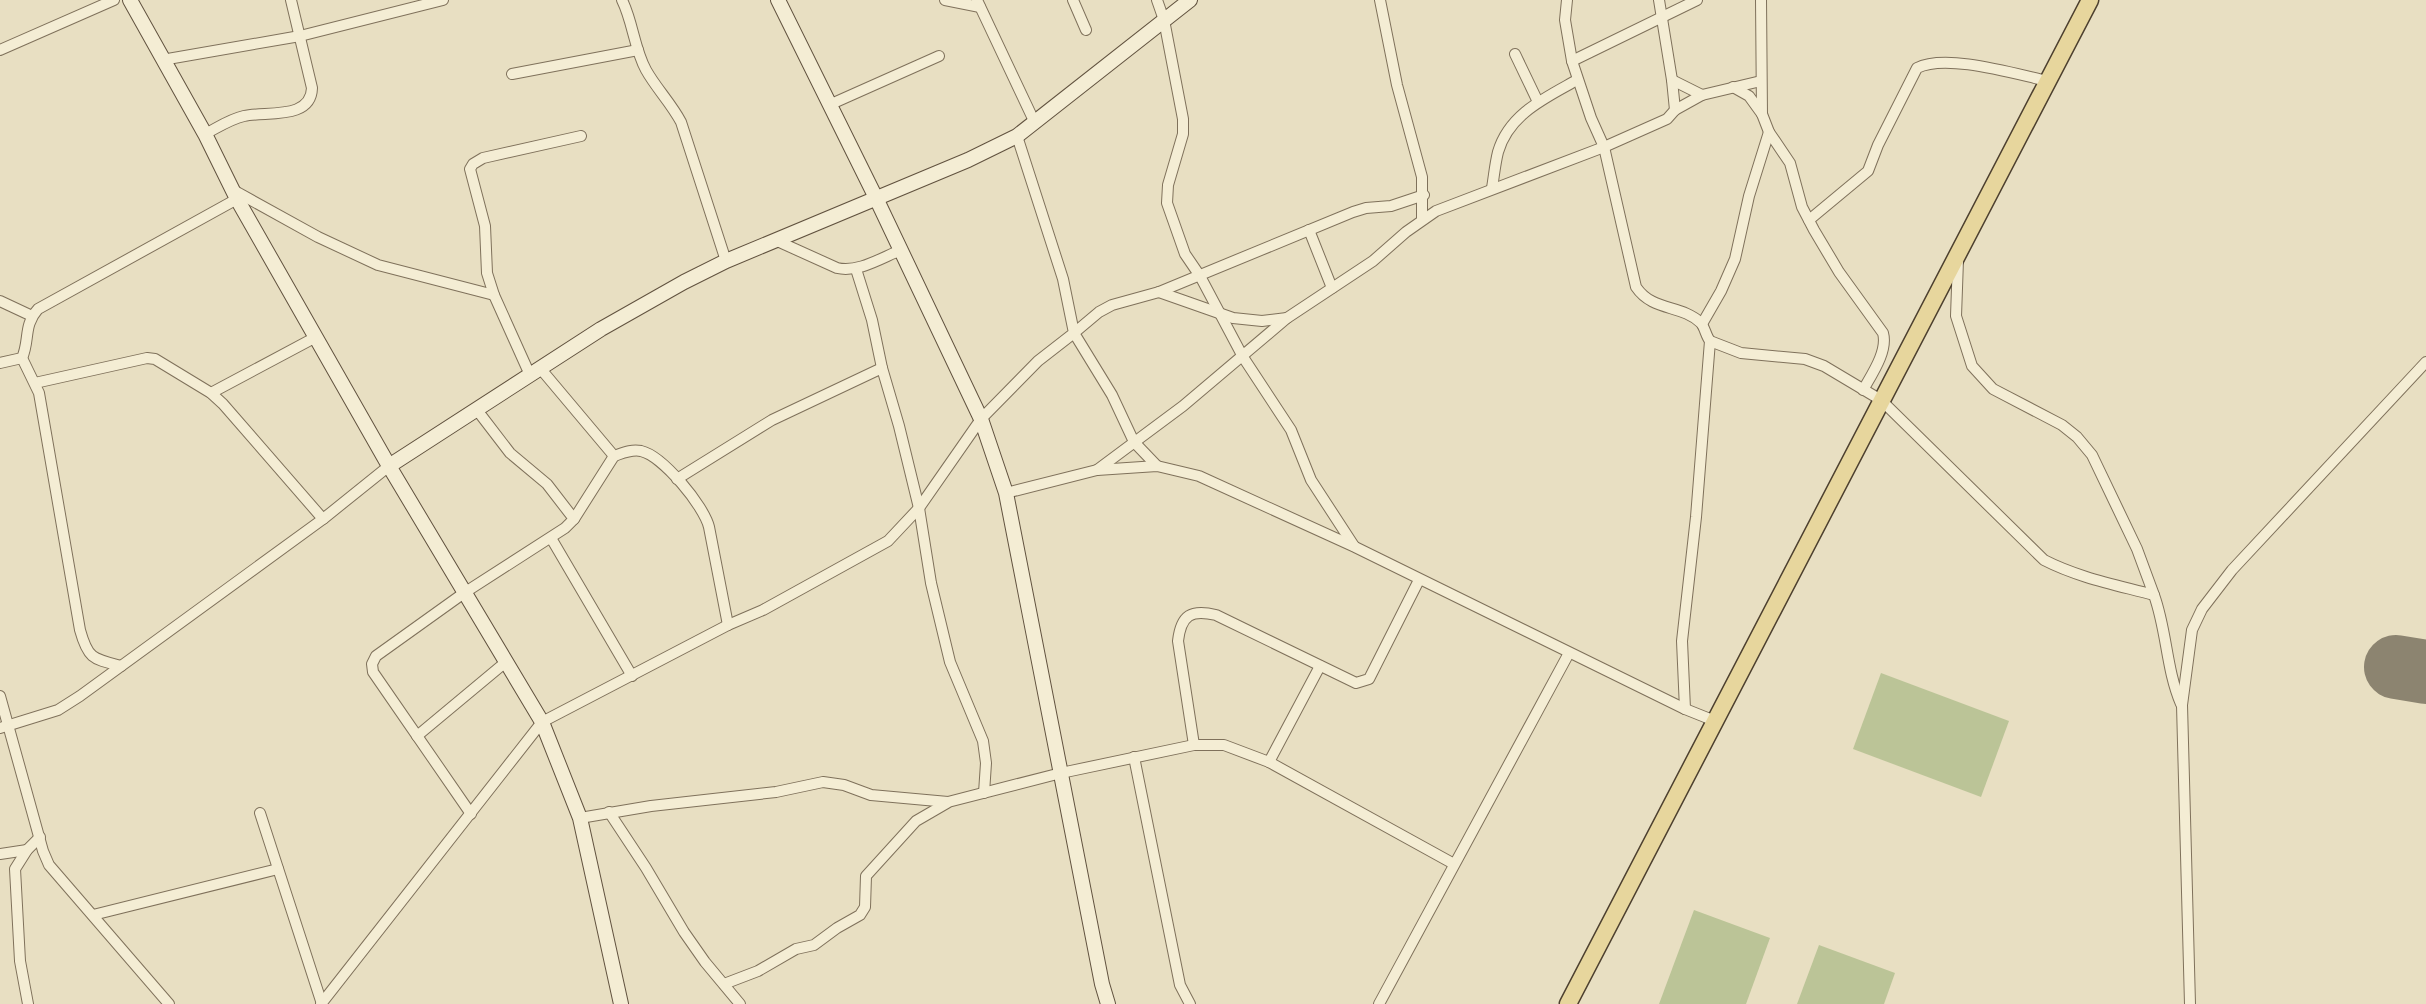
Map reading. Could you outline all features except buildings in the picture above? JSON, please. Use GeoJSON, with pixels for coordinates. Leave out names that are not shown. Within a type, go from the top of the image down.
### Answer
{"type":"FeatureCollection","features":[{"type":"Feature","properties":{"kind":"main road"},"geometry":{"type":"LineString","coordinates":[[1568,1004],[2086,4]]}},
{"type":"Feature","properties":{"kind":"street"},"geometry":{"type":"LineString","coordinates":[[0,50],[114,0]]}},
{"type":"Feature","properties":{"kind":"street"},"geometry":{"type":"LineString","coordinates":[[130,0],[205,134],[235,194],[389,466],[542,722],[580,818],[621,1004]]}},
{"type":"Feature","properties":{"kind":"street"},"geometry":{"type":"LineString","coordinates":[[205,134],[235,119],[290,111],[308,104],[312,96],[312,88],[291,0]]}},
{"type":"Feature","properties":{"kind":"street"},"geometry":{"type":"LineString","coordinates":[[162,60],[300,36],[444,0]]}},
{"type":"Feature","properties":{"kind":"street"},"geometry":{"type":"LineString","coordinates":[[622,0],[629,14],[645,69],[673,107],[681,122],[726,261]]}},
{"type":"Feature","properties":{"kind":"street"},"geometry":{"type":"LineString","coordinates":[[945,0],[979,4],[1035,123]]}},
{"type":"Feature","properties":{"kind":"street"},"geometry":{"type":"LineString","coordinates":[[1073,0],[1086,30]]}},
{"type":"Feature","properties":{"kind":"street"},"geometry":{"type":"LineString","coordinates":[[1157,0],[1164,20],[1183,119],[1183,134],[1168,185],[1167,203],[1185,254],[1200,276],[1219,315],[1243,357],[1290,430],[1311,480],[1355,547]]}},
{"type":"Feature","properties":{"kind":"street"},"geometry":{"type":"LineString","coordinates":[[4,726],[58,710],[323,519],[389,466],[640,306],[726,261],[968,160],[1017,136],[1190,0]]}},
{"type":"Feature","properties":{"kind":"street"},"geometry":{"type":"LineString","coordinates":[[1380,0],[1398,85],[1422,177],[1424,195],[1422,219]]}},
{"type":"Feature","properties":{"kind":"street"},"geometry":{"type":"LineString","coordinates":[[1566,0],[1565,20],[1572,61],[1577,80],[1604,147],[1636,287],[1649,302],[1675,309],[1702,324],[1710,341],[1696,517],[1682,641],[1685,709]]}},
{"type":"Feature","properties":{"kind":"street"},"geometry":{"type":"LineString","coordinates":[[1659,0],[1672,80],[1674,110]]}},
{"type":"Feature","properties":{"kind":"street"},"geometry":{"type":"LineString","coordinates":[[1572,61],[1697,0]]}},
{"type":"Feature","properties":{"kind":"street"},"geometry":{"type":"LineString","coordinates":[[1760,1],[1762,114]]}},
{"type":"Feature","properties":{"kind":"street"},"geometry":{"type":"LineString","coordinates":[[782,3],[829,105],[876,198],[981,419],[1006,493],[1100,975],[1108,1004]]}},
{"type":"Feature","properties":{"kind":"street"},"geometry":{"type":"LineString","coordinates":[[512,74],[638,50]]}},
{"type":"Feature","properties":{"kind":"street"},"geometry":{"type":"LineString","coordinates":[[1514,54],[1538,102]]}},
{"type":"Feature","properties":{"kind":"street"},"geometry":{"type":"LineString","coordinates":[[829,105],[939,56]]}},
{"type":"Feature","properties":{"kind":"street"},"geometry":{"type":"LineString","coordinates":[[1809,220],[1868,171],[1878,145],[1917,68],[1924,65],[1955,62],[2048,80]]}},
{"type":"Feature","properties":{"kind":"street"},"geometry":{"type":"LineString","coordinates":[[1492,188],[1498,152],[1504,138],[1517,119],[1538,102],[1577,80]]}},
{"type":"Feature","properties":{"kind":"street"},"geometry":{"type":"LineString","coordinates":[[1672,80],[1702,95]]}},
{"type":"Feature","properties":{"kind":"street"},"geometry":{"type":"LineString","coordinates":[[1098,470],[1184,406],[1287,318],[1374,260],[1422,219],[1457,201],[1604,147],[1667,119],[1674,110],[1702,95],[1761,81]]}},
{"type":"Feature","properties":{"kind":"street"},"geometry":{"type":"LineString","coordinates":[[1733,87],[1749,96],[1762,114],[1769,132],[1790,163],[1802,207],[1809,220],[1839,272],[1883,333],[1885,343],[1863,390]]}},
{"type":"Feature","properties":{"kind":"street"},"geometry":{"type":"LineString","coordinates":[[1702,324],[1721,291],[1735,259],[1749,196],[1769,132]]}},
{"type":"Feature","properties":{"kind":"street"},"geometry":{"type":"LineString","coordinates":[[581,136],[482,158],[473,164],[470,169],[485,226],[487,273],[494,295],[535,372],[614,456]]}},
{"type":"Feature","properties":{"kind":"street"},"geometry":{"type":"LineString","coordinates":[[1017,136],[1063,279],[1074,333],[1112,395],[1134,442],[1157,466]]}},
{"type":"Feature","properties":{"kind":"street"},"geometry":{"type":"LineString","coordinates":[[235,194],[318,237],[378,265],[494,295]]}},
{"type":"Feature","properties":{"kind":"street"},"geometry":{"type":"LineString","coordinates":[[121,666],[95,659],[84,646],[38,393],[22,358],[27,326],[32,316],[48,302],[235,194]]}},
{"type":"Feature","properties":{"kind":"street"},"geometry":{"type":"LineString","coordinates":[[321,1004],[542,722],[728,625],[763,610],[888,542],[919,508],[981,419],[1038,361],[1099,312],[1112,305],[1159,292],[1200,276],[1353,212],[1366,208],[1391,206],[1424,195]]}},
{"type":"Feature","properties":{"kind":"street"},"geometry":{"type":"LineString","coordinates":[[1309,230],[1332,288]]}},
{"type":"Feature","properties":{"kind":"street"},"geometry":{"type":"LineString","coordinates":[[775,240],[837,268],[856,268],[901,250]]}},
{"type":"Feature","properties":{"kind":"street"},"geometry":{"type":"LineString","coordinates":[[1958,251],[1956,316],[1972,366],[1993,389],[2062,426],[2082,443],[2099,469],[2115,506],[2138,549],[2154,595],[2162,624],[2170,672],[2182,705]]}},
{"type":"Feature","properties":{"kind":"street"},"geometry":{"type":"LineString","coordinates":[[856,268],[872,320],[882,368],[899,426],[919,508],[931,583],[950,662],[983,741],[986,763],[984,794]]}},
{"type":"Feature","properties":{"kind":"street"},"geometry":{"type":"LineString","coordinates":[[1159,292],[1219,315],[1256,321],[1287,318]]}},
{"type":"Feature","properties":{"kind":"street"},"geometry":{"type":"LineString","coordinates":[[0,301],[32,316]]}},
{"type":"Feature","properties":{"kind":"street"},"geometry":{"type":"LineString","coordinates":[[211,393],[316,337]]}},
{"type":"Feature","properties":{"kind":"street"},"geometry":{"type":"LineString","coordinates":[[1710,341],[1741,353],[1805,359],[1824,366],[1881,400],[2044,560],[2061,569],[2093,580],[2154,595]]}},
{"type":"Feature","properties":{"kind":"street"},"geometry":{"type":"LineString","coordinates":[[0,363],[22,358]]}},
{"type":"Feature","properties":{"kind":"street"},"geometry":{"type":"LineString","coordinates":[[35,383],[147,358],[155,358],[211,393],[323,519]]}},
{"type":"Feature","properties":{"kind":"street"},"geometry":{"type":"LineString","coordinates":[[2190,1004],[2182,705],[2192,630],[2202,609],[2251,550],[2426,362]]}},
{"type":"Feature","properties":{"kind":"street"},"geometry":{"type":"LineString","coordinates":[[677,479],[772,420],[882,368]]}},
{"type":"Feature","properties":{"kind":"street"},"geometry":{"type":"LineString","coordinates":[[477,410],[510,453],[546,484],[574,519]]}},
{"type":"Feature","properties":{"kind":"street"},"geometry":{"type":"LineString","coordinates":[[471,814],[373,672],[372,664],[376,656],[464,593],[551,538],[574,519],[614,456],[632,450],[643,452],[655,458],[699,504],[706,515],[728,625]]}},
{"type":"Feature","properties":{"kind":"street"},"geometry":{"type":"LineString","coordinates":[[1006,493],[1098,470],[1157,466],[1199,476],[1355,547],[1685,709],[1715,720]]}},
{"type":"Feature","properties":{"kind":"street"},"geometry":{"type":"LineString","coordinates":[[551,538],[632,676]]}},
{"type":"Feature","properties":{"kind":"street"},"geometry":{"type":"LineString","coordinates":[[1194,745],[1178,641],[1180,625],[1187,616],[1200,611],[1216,615],[1356,683],[1369,679],[1419,580]]}},
{"type":"Feature","properties":{"kind":"street"},"geometry":{"type":"LineString","coordinates":[[1379,1004],[1569,653]]}},
{"type":"Feature","properties":{"kind":"street"},"geometry":{"type":"LineString","coordinates":[[417,736],[507,661]]}},
{"type":"Feature","properties":{"kind":"street"},"geometry":{"type":"LineString","coordinates":[[1269,762],[1320,666]]}},
{"type":"Feature","properties":{"kind":"street"},"geometry":{"type":"LineString","coordinates":[[0,696],[4,726],[49,865],[169,1004]]}},
{"type":"Feature","properties":{"kind":"street"},"geometry":{"type":"LineString","coordinates":[[580,818],[651,806],[750,796],[823,782],[878,796],[948,802],[1060,773],[1194,745],[1230,746],[1269,762],[1454,864]]}},
{"type":"Feature","properties":{"kind":"street"},"geometry":{"type":"LineString","coordinates":[[1134,758],[1180,985],[1190,1004]]}},
{"type":"Feature","properties":{"kind":"street"},"geometry":{"type":"LineString","coordinates":[[724,984],[758,971],[796,949],[814,945],[837,928],[860,915],[865,907],[866,876],[916,821],[948,802]]}},
{"type":"Feature","properties":{"kind":"street"},"geometry":{"type":"LineString","coordinates":[[609,812],[646,868],[684,932],[740,1004]]}},
{"type":"Feature","properties":{"kind":"street"},"geometry":{"type":"LineString","coordinates":[[260,813],[321,1004]]}},
{"type":"Feature","properties":{"kind":"street"},"geometry":{"type":"LineString","coordinates":[[28,1004],[20,961],[14,880],[15,869],[27,850],[40,837]]}},
{"type":"Feature","properties":{"kind":"street"},"geometry":{"type":"LineString","coordinates":[[0,854],[27,850]]}},
{"type":"Feature","properties":{"kind":"street"},"geometry":{"type":"LineString","coordinates":[[93,916],[278,869]]}},
{"type":"Feature","properties":{"kind":"green space"},"geometry":{"type":"Polygon","coordinates":[[[1881,673],[2009,721],[1981,797],[1853,749],[1881,673]]]}},
{"type":"Feature","properties":{"kind":"green space"},"geometry":{"type":"Polygon","coordinates":[[[1694,910],[1770,938],[1746,1004],[1659,1004],[1694,910]]]}},
{"type":"Feature","properties":{"kind":"green space"},"geometry":{"type":"Polygon","coordinates":[[[1819,945],[1895,973],[1884,1004],[1797,1004],[1819,945]]]}},
{"type":"Feature","properties":{"kind":"runway"},"geometry":{"type":"LineString","coordinates":[[2396,667],[2426,672]]}}]}
